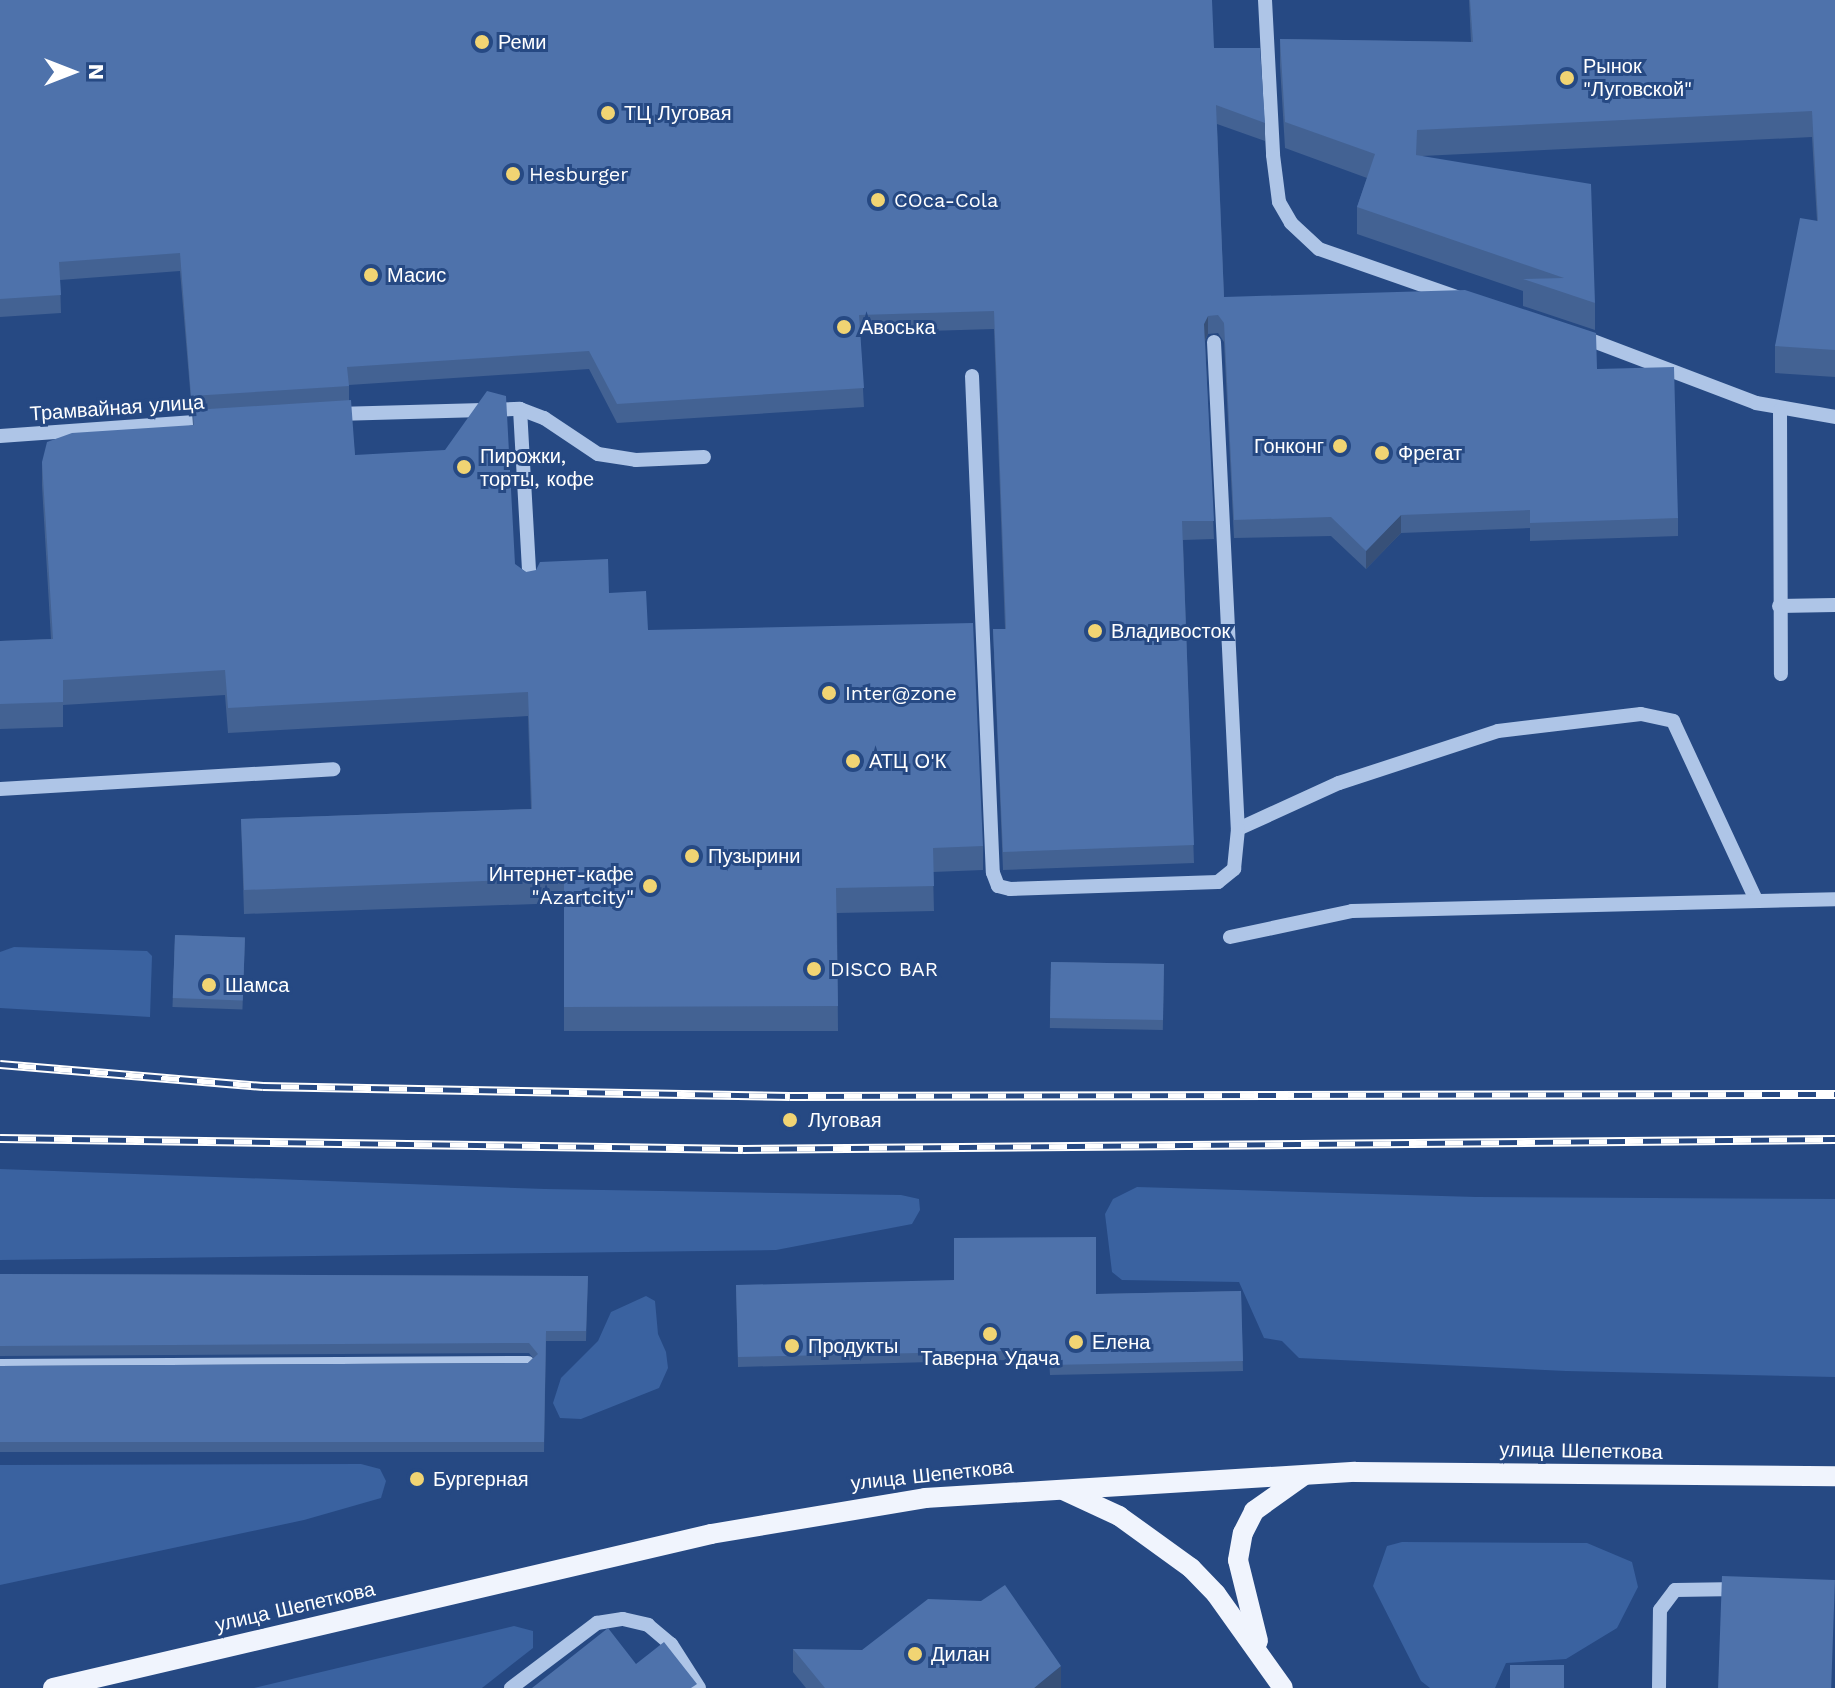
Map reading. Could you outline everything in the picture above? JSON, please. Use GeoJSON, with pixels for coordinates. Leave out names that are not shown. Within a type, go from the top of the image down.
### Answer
{"type":"FeatureCollection","features":[{"type":"Feature","properties":{"kind":"main road","name":"улица Шепеткова"},"geometry":{"type":"LineString","coordinates":[[53,1688],[834,1509],[1059,1488],[1303,1476],[1835,1476]]}},
{"type":"Feature","properties":{"kind":"main road"},"geometry":{"type":"LineString","coordinates":[[1277,1681],[1247,1614],[1238,1560],[1254,1511],[1303,1476]]}},
{"type":"Feature","properties":{"kind":"main road"},"geometry":{"type":"LineString","coordinates":[[1059,1488],[1119,1516],[1191,1568],[1216,1594],[1277,1681]]}},
{"type":"Feature","properties":{"kind":"street"},"geometry":{"type":"LineString","coordinates":[[1265,0],[1273,155],[1279,202],[1291,223],[1319,249],[1468,300]]}},
{"type":"Feature","properties":{"kind":"street"},"geometry":{"type":"LineString","coordinates":[[1558,329],[1780,410],[1835,417]]}},
{"type":"Feature","properties":{"kind":"street"},"geometry":{"type":"LineString","coordinates":[[972,376],[993,873],[998,886],[1218,882],[1234,869],[1238,829],[1214,342]]}},
{"type":"Feature","properties":{"kind":"street"},"geometry":{"type":"LineString","coordinates":[[317,414],[520,409],[544,418],[598,454],[636,460],[704,457]]}},
{"type":"Feature","properties":{"kind":"street"},"geometry":{"type":"LineString","coordinates":[[520,409],[530,587]]}},
{"type":"Feature","properties":{"kind":"street"},"geometry":{"type":"LineString","coordinates":[[1780,410],[1781,674]]}},
{"type":"Feature","properties":{"kind":"street","name":"Трамвайная улица"},"geometry":{"type":"LineString","coordinates":[[0,436],[224,420]]}},
{"type":"Feature","properties":{"kind":"street"},"geometry":{"type":"LineString","coordinates":[[1779,606],[1835,605]]}},
{"type":"Feature","properties":{"kind":"street"},"geometry":{"type":"LineString","coordinates":[[1238,829],[1339,783],[1498,731],[1641,714],[1673,721],[1756,900]]}},
{"type":"Feature","properties":{"kind":"street"},"geometry":{"type":"LineString","coordinates":[[0,789],[333,769]]}},
{"type":"Feature","properties":{"kind":"street"},"geometry":{"type":"LineString","coordinates":[[1230,937],[1352,911],[1835,899]]}},
{"type":"Feature","properties":{"kind":"street"},"geometry":{"type":"LineString","coordinates":[[0,1366],[528,1363]]}},
{"type":"Feature","properties":{"kind":"street"},"geometry":{"type":"LineString","coordinates":[[1659,1688],[1660,1610],[1675,1590],[1759,1589]]}},
{"type":"Feature","properties":{"kind":"street"},"geometry":{"type":"LineString","coordinates":[[511,1688],[597,1623],[623,1619],[648,1625],[671,1644],[699,1688]]}},
{"type":"Feature","properties":{"kind":"shaded area"},"geometry":{"type":"Polygon","coordinates":[[[14,947],[147,951],[152,956],[150,1017],[0,1008],[0,952],[14,947]]]}},
{"type":"Feature","properties":{"kind":"shaded area"},"geometry":{"type":"Polygon","coordinates":[[[0,1169],[545,1189],[901,1195],[919,1199],[920,1210],[912,1224],[776,1250],[0,1260],[0,1169]]]}},
{"type":"Feature","properties":{"kind":"shaded area"},"geometry":{"type":"Polygon","coordinates":[[[1137,1187],[1476,1197],[1835,1199],[1835,1377],[1566,1371],[1299,1358],[1282,1341],[1264,1338],[1239,1282],[1122,1280],[1112,1272],[1105,1214],[1113,1199],[1137,1187]]]}},
{"type":"Feature","properties":{"kind":"shaded area"},"geometry":{"type":"Polygon","coordinates":[[[646,1296],[655,1301],[658,1334],[666,1352],[668,1368],[659,1388],[581,1419],[560,1418],[553,1403],[561,1378],[598,1341],[611,1312],[646,1296]]]}},
{"type":"Feature","properties":{"kind":"shaded area"},"geometry":{"type":"Polygon","coordinates":[[[361,1464],[380,1469],[386,1481],[381,1498],[304,1520],[0,1585],[0,1465],[361,1464]]]}},
{"type":"Feature","properties":{"kind":"shaded area"},"geometry":{"type":"Polygon","coordinates":[[[1402,1542],[1587,1543],[1632,1562],[1638,1587],[1617,1628],[1566,1659],[1506,1663],[1495,1688],[1430,1688],[1421,1681],[1373,1586],[1387,1546],[1402,1542]]]}},
{"type":"Feature","properties":{"kind":"shaded area"},"geometry":{"type":"Polygon","coordinates":[[[514,1626],[533,1631],[533,1648],[482,1688],[254,1688],[514,1626]]]}},
{"type":"Feature","properties":{"kind":"building"},"geometry":{"type":"Polygon","coordinates":[[[0,0],[1212,0],[1214,48],[1260,48],[1265,123],[1216,105],[1224,297],[1465,290],[1596,333],[1597,369],[1674,367],[1678,518],[1530,523],[1530,510],[1401,515],[1366,551],[1331,517],[1234,520],[1224,323],[1218,315],[1208,316],[1204,324],[1214,521],[1182,521],[1194,845],[1003,852],[993,629],[1006,629],[994,311],[859,315],[864,388],[617,404],[589,351],[347,367],[349,386],[191,396],[180,253],[59,262],[61,295],[0,299],[0,0]]]}},
{"type":"Feature","properties":{"kind":"building","name":"Рынок \"Луговской\""},"geometry":{"type":"Polygon","coordinates":[[[1470,0],[1835,0],[1835,350],[1775,346],[1800,218],[1818,221],[1812,111],[1417,130],[1416,155],[1591,184],[1595,303],[1523,279],[1564,278],[1357,207],[1375,154],[1285,122],[1280,39],[1473,42],[1470,0]]]}},
{"type":"Feature","properties":{"kind":"building"},"geometry":{"type":"Polygon","coordinates":[[[487,391],[506,396],[515,564],[526,572],[536,570],[540,562],[608,559],[609,593],[646,591],[648,630],[973,623],[983,846],[933,848],[934,886],[836,888],[838,1006],[564,1007],[564,878],[244,890],[241,819],[532,809],[528,692],[228,708],[225,670],[63,680],[63,702],[0,704],[0,641],[53,639],[42,462],[47,442],[72,433],[194,425],[193,410],[351,400],[355,455],[445,450],[487,391]]]}},
{"type":"Feature","properties":{"kind":"building","name":"Шамса"},"geometry":{"type":"Polygon","coordinates":[[[175,935],[245,937],[243,1000],[173,998],[175,935]]]}},
{"type":"Feature","properties":{"kind":"building"},"geometry":{"type":"Polygon","coordinates":[[[1051,962],[1164,964],[1163,1020],[1050,1018],[1051,962]]]}},
{"type":"Feature","properties":{"kind":"building"},"geometry":{"type":"Polygon","coordinates":[[[1096,1237],[1096,1294],[1241,1291],[1243,1361],[1050,1365],[1049,1350],[738,1357],[736,1285],[954,1280],[954,1238],[1096,1237]]]}},
{"type":"Feature","properties":{"kind":"building"},"geometry":{"type":"Polygon","coordinates":[[[0,1274],[588,1276],[586,1331],[546,1331],[544,1442],[0,1442],[0,1366],[528,1363],[538,1354],[529,1343],[0,1346],[0,1274]]]}},
{"type":"Feature","properties":{"kind":"building"},"geometry":{"type":"Polygon","coordinates":[[[1722,1576],[1835,1580],[1831,1688],[1718,1688],[1722,1576]]]}},
{"type":"Feature","properties":{"kind":"building"},"geometry":{"type":"Polygon","coordinates":[[[1005,1585],[1061,1666],[1034,1688],[825,1688],[793,1649],[862,1650],[928,1599],[981,1601],[1005,1585]]]}},
{"type":"Feature","properties":{"kind":"building"},"geometry":{"type":"Polygon","coordinates":[[[608,1628],[636,1664],[664,1642],[697,1684],[691,1688],[532,1688],[608,1628]]]}},
{"type":"Feature","properties":{"kind":"building"},"geometry":{"type":"Polygon","coordinates":[[[1510,1665],[1564,1665],[1564,1688],[1510,1688],[1510,1665]]]}},
{"type":"Feature","properties":{"kind":"railway"},"geometry":{"type":"LineString","coordinates":[[0,1064],[263,1086],[790,1096],[1835,1094]]}},
{"type":"Feature","properties":{"kind":"railway"},"geometry":{"type":"LineString","coordinates":[[0,1138],[743,1149],[1835,1139]]}},
{"type":"Feature","properties":{"kind":"place","name":"Реми"},"geometry":{"type":"Point","coordinates":[482,42]}},
{"type":"Feature","properties":{"kind":"place","name":"Рынок \"Луговской\""},"geometry":{"type":"Point","coordinates":[1567,78]}},
{"type":"Feature","properties":{"kind":"place","name":"ТЦ Луговая"},"geometry":{"type":"Point","coordinates":[608,113]}},
{"type":"Feature","properties":{"kind":"place","name":"Hesburger"},"geometry":{"type":"Point","coordinates":[513,174]}},
{"type":"Feature","properties":{"kind":"place","name":"COca-Cola"},"geometry":{"type":"Point","coordinates":[878,200]}},
{"type":"Feature","properties":{"kind":"place","name":"Масис"},"geometry":{"type":"Point","coordinates":[371,275]}},
{"type":"Feature","properties":{"kind":"place","name":"Авоська"},"geometry":{"type":"Point","coordinates":[844,327]}},
{"type":"Feature","properties":{"kind":"place","name":"Гонконг"},"geometry":{"type":"Point","coordinates":[1340,446]}},
{"type":"Feature","properties":{"kind":"place","name":"Фрегат"},"geometry":{"type":"Point","coordinates":[1382,453]}},
{"type":"Feature","properties":{"kind":"place","name":"Пирожки, торты, кофе"},"geometry":{"type":"Point","coordinates":[464,467]}},
{"type":"Feature","properties":{"kind":"place","name":"Владивосток"},"geometry":{"type":"Point","coordinates":[1095,631]}},
{"type":"Feature","properties":{"kind":"place","name":"Inter@zone"},"geometry":{"type":"Point","coordinates":[829,693]}},
{"type":"Feature","properties":{"kind":"place","name":"АТЦ О'К"},"geometry":{"type":"Point","coordinates":[853,761]}},
{"type":"Feature","properties":{"kind":"place","name":"Пузырини"},"geometry":{"type":"Point","coordinates":[692,856]}},
{"type":"Feature","properties":{"kind":"place","name":"Интернет-кафе \"Azartcity\""},"geometry":{"type":"Point","coordinates":[650,886]}},
{"type":"Feature","properties":{"kind":"place","name":"DISCO BAR"},"geometry":{"type":"Point","coordinates":[814,969]}},
{"type":"Feature","properties":{"kind":"place","name":"Шамса"},"geometry":{"type":"Point","coordinates":[209,985]}},
{"type":"Feature","properties":{"kind":"place","name":"Луговая"},"geometry":{"type":"Point","coordinates":[790,1120]}},
{"type":"Feature","properties":{"kind":"place","name":"Таверна Удача"},"geometry":{"type":"Point","coordinates":[990,1334]}},
{"type":"Feature","properties":{"kind":"place","name":"Елена"},"geometry":{"type":"Point","coordinates":[1076,1342]}},
{"type":"Feature","properties":{"kind":"place","name":"Продукты"},"geometry":{"type":"Point","coordinates":[792,1346]}},
{"type":"Feature","properties":{"kind":"place","name":"Бургерная"},"geometry":{"type":"Point","coordinates":[417,1479]}},
{"type":"Feature","properties":{"kind":"place","name":"Дилан"},"geometry":{"type":"Point","coordinates":[915,1654]}}]}
